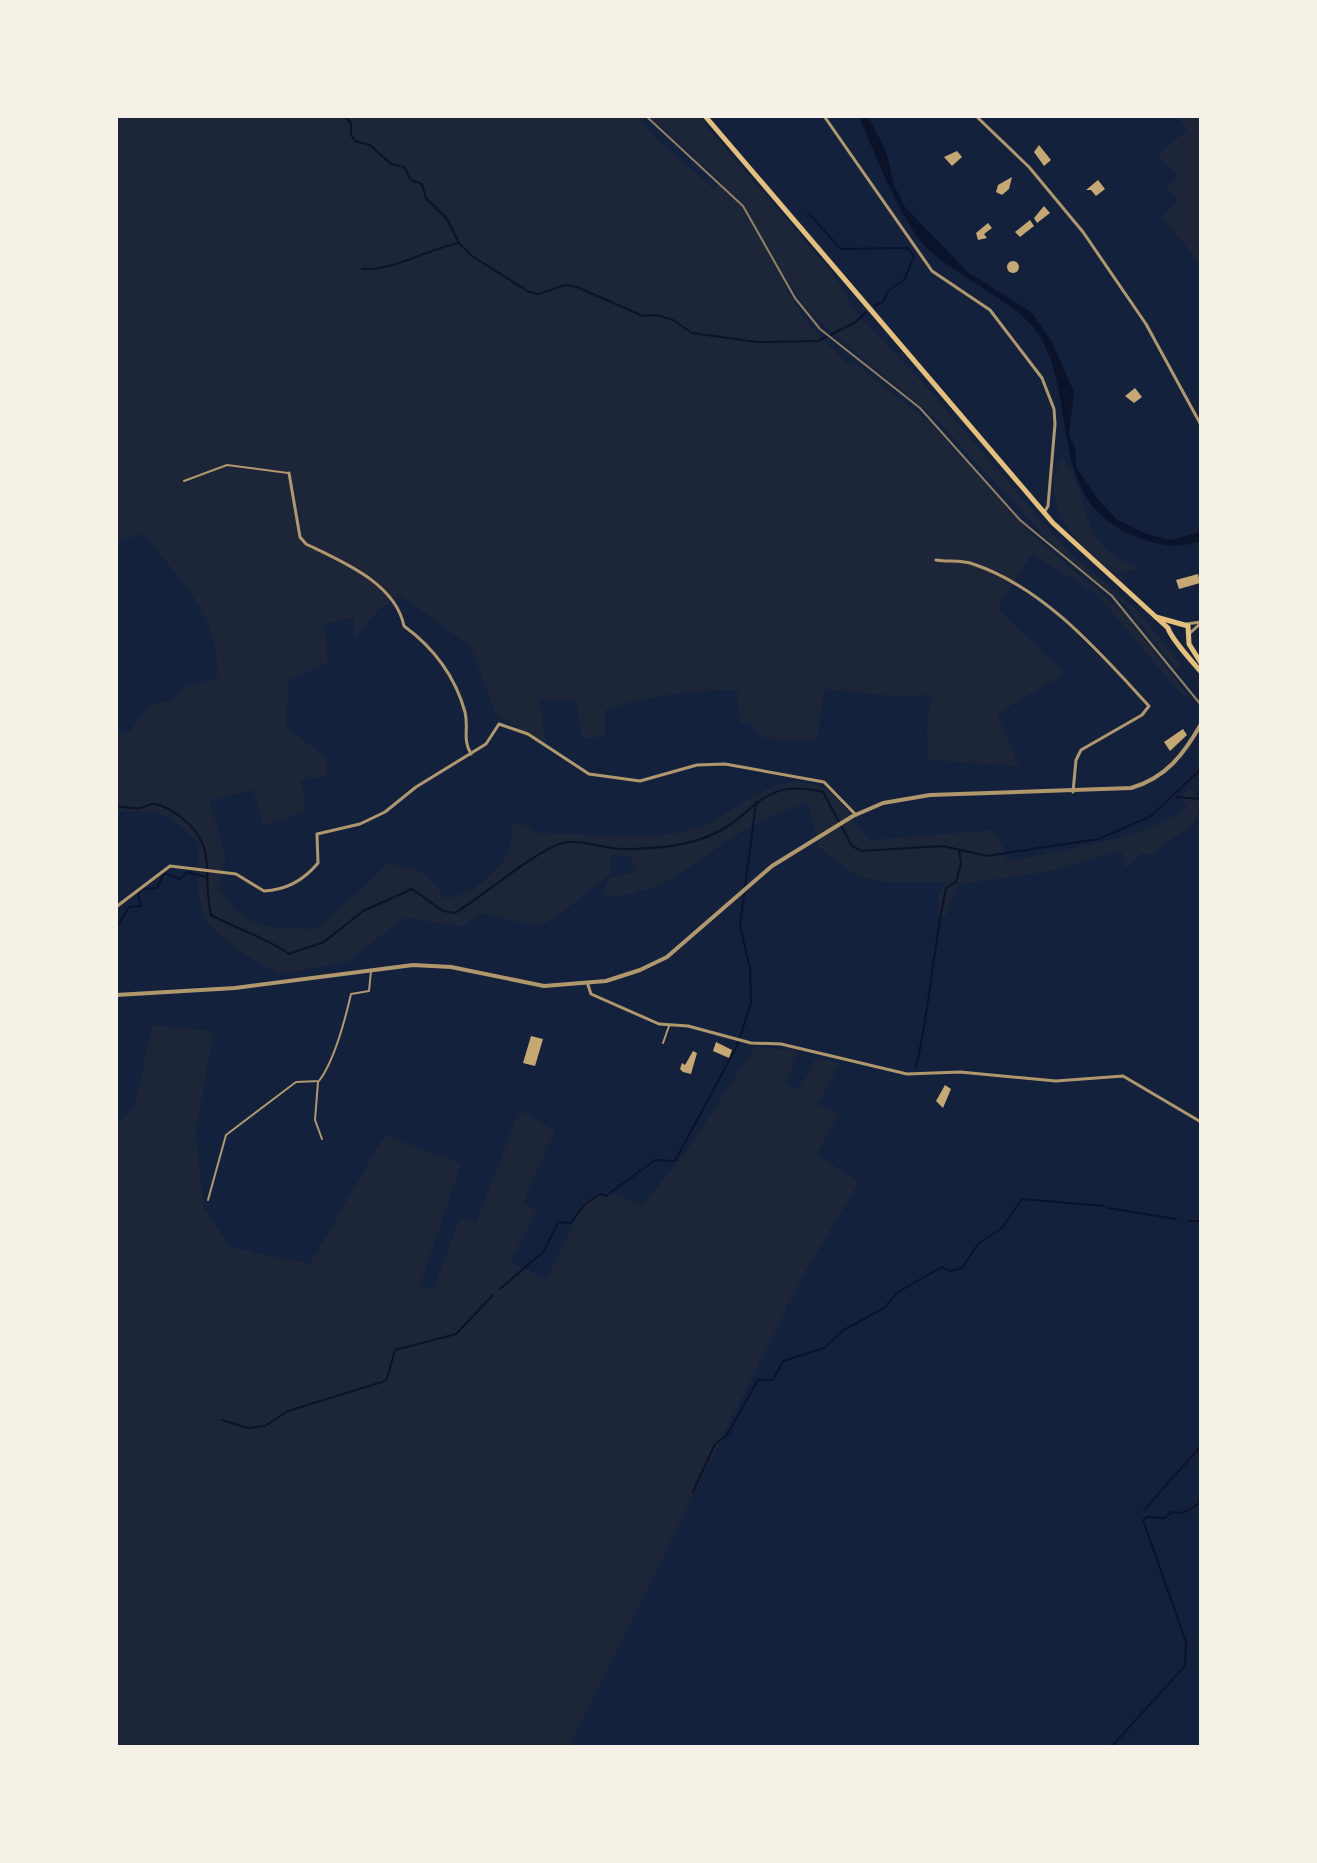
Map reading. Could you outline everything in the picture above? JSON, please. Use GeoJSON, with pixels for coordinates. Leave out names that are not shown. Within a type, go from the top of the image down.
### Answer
{"type":"FeatureCollection","features":[{"type":"Feature","properties":{"kind":"main road"},"geometry":{"type":"LineString","coordinates":[[705,116],[1044,513],[1155,616],[1201,672]]}},
{"type":"Feature","properties":{"kind":"main road"},"geometry":{"type":"LineString","coordinates":[[1155,616],[1186,624],[1201,663]]}},
{"type":"Feature","properties":{"kind":"main road"},"geometry":{"type":"LineString","coordinates":[[1170,632],[1176,623]]}},
{"type":"Feature","properties":{"kind":"main road"},"geometry":{"type":"LineString","coordinates":[[1179,644],[1189,637]]}},
{"type":"Feature","properties":{"kind":"street"},"geometry":{"type":"LineString","coordinates":[[824,116],[926,263],[990,310],[1042,378],[1052,401],[1055,424],[1048,506],[1044,513]]}},
{"type":"Feature","properties":{"kind":"street"},"geometry":{"type":"LineString","coordinates":[[976,116],[1029,167],[1083,232],[1146,324],[1201,425]]}},
{"type":"Feature","properties":{"kind":"street"},"geometry":{"type":"LineString","coordinates":[[289,473],[296,497],[300,537],[306,544],[379,584],[402,613],[404,626],[424,641],[448,670],[465,712],[465,744],[471,754]]}},
{"type":"Feature","properties":{"kind":"street"},"geometry":{"type":"LineString","coordinates":[[936,560],[971,563],[998,575],[1078,629],[1149,706],[1142,715],[1081,750],[1073,792]]}},
{"type":"Feature","properties":{"kind":"street"},"geometry":{"type":"LineString","coordinates":[[1186,624],[1201,622]]}},
{"type":"Feature","properties":{"kind":"street"},"geometry":{"type":"LineString","coordinates":[[1189,637],[1201,622]]}},
{"type":"Feature","properties":{"kind":"street"},"geometry":{"type":"LineString","coordinates":[[116,907],[164,867],[236,874],[264,891],[290,886],[308,875],[318,863],[317,834],[368,821],[486,744],[499,724],[528,734],[571,765],[596,775],[640,781],[697,765],[725,764],[824,782],[856,815]]}},
{"type":"Feature","properties":{"kind":"street"},"geometry":{"type":"LineString","coordinates":[[116,995],[235,988],[371,970],[436,965],[530,985],[588,985],[633,973],[667,957],[761,874],[856,815],[912,796],[1123,790],[1152,780],[1181,757],[1201,724]]}},
{"type":"Feature","properties":{"kind":"street"},"geometry":{"type":"LineString","coordinates":[[588,985],[591,994],[669,1026],[688,1026],[751,1043],[781,1044],[907,1074],[960,1072],[1056,1081],[1123,1076],[1201,1122]]}},
{"type":"Feature","properties":{"kind":"lane"},"geometry":{"type":"LineString","coordinates":[[184,481],[227,465],[289,473]]}},
{"type":"Feature","properties":{"kind":"lane"},"geometry":{"type":"LineString","coordinates":[[322,1139],[315,1120],[319,1081],[329,1068],[336,1039],[346,1025],[351,994],[369,991],[371,970]]}},
{"type":"Feature","properties":{"kind":"lane"},"geometry":{"type":"LineString","coordinates":[[663,1043],[669,1026]]}},
{"type":"Feature","properties":{"kind":"lane"},"geometry":{"type":"LineString","coordinates":[[208,1200],[226,1135],[296,1082],[319,1081]]}},
{"type":"Feature","properties":{"kind":"shaded area"},"geometry":{"type":"Polygon","coordinates":[[[116,116],[638,116],[655,138],[714,189],[721,181],[649,116],[698,116],[833,274],[857,314],[925,385],[1070,554],[1135,608],[1182,664],[1177,670],[1126,606],[1054,546],[936,419],[807,311],[791,286],[785,287],[806,321],[847,364],[853,362],[929,422],[1033,536],[1124,613],[1195,705],[1179,692],[1099,596],[1032,554],[997,608],[1065,673],[997,714],[1019,766],[928,760],[927,715],[933,695],[892,696],[824,689],[817,740],[761,739],[751,723],[741,723],[737,690],[670,695],[605,710],[605,736],[582,739],[577,700],[539,699],[546,743],[496,715],[471,647],[402,596],[379,609],[354,639],[353,617],[324,624],[328,663],[289,680],[286,728],[326,757],[327,776],[301,780],[306,811],[263,826],[253,790],[210,800],[225,858],[219,889],[230,903],[251,920],[273,927],[317,929],[387,864],[421,873],[444,898],[463,894],[491,875],[505,858],[511,844],[512,824],[528,825],[536,833],[620,836],[684,832],[715,820],[758,794],[788,783],[805,782],[830,791],[871,840],[994,830],[1004,849],[1005,862],[1101,842],[1152,827],[1187,807],[1179,798],[1189,788],[1201,799],[1196,819],[1153,855],[1143,853],[1124,869],[1122,851],[1044,872],[959,884],[945,917],[938,917],[939,895],[945,882],[883,882],[857,876],[819,847],[808,802],[752,826],[674,877],[642,891],[603,897],[608,879],[636,872],[630,856],[611,855],[611,873],[559,915],[538,927],[483,913],[460,927],[405,917],[347,962],[279,974],[236,949],[205,921],[198,890],[199,844],[180,825],[162,815],[116,812],[116,733],[130,731],[150,704],[172,701],[185,686],[217,678],[212,635],[205,617],[184,584],[144,534],[116,542],[116,116]]]}},
{"type":"Feature","properties":{"kind":"shaded area"},"geometry":{"type":"Polygon","coordinates":[[[859,116],[868,116],[886,151],[894,185],[905,207],[969,273],[1031,312],[1052,342],[1074,392],[1069,434],[1075,448],[1076,467],[1097,498],[1116,519],[1144,533],[1170,540],[1201,532],[1201,541],[1169,545],[1137,537],[1108,521],[1089,501],[1076,476],[1059,390],[1039,335],[1018,313],[941,260],[919,239],[890,187],[859,116]]]}},
{"type":"Feature","properties":{"kind":"shaded area"},"geometry":{"type":"Polygon","coordinates":[[[1178,116],[1201,116],[1201,258],[1197,259],[1161,217],[1178,200],[1166,187],[1177,176],[1158,155],[1187,130],[1178,116]]]}},
{"type":"Feature","properties":{"kind":"shaded area"},"geometry":{"type":"Polygon","coordinates":[[[1062,456],[1079,489],[1095,536],[1105,549],[1120,560],[1141,568],[1118,573],[1124,579],[1122,581],[1075,537],[1059,511],[1054,480],[1062,456]]]}},
{"type":"Feature","properties":{"kind":"shaded area"},"geometry":{"type":"Polygon","coordinates":[[[152,1025],[214,1031],[195,1132],[204,1208],[230,1247],[310,1264],[385,1135],[461,1164],[420,1285],[433,1290],[460,1218],[476,1223],[519,1111],[555,1130],[523,1203],[537,1210],[510,1262],[547,1279],[583,1202],[608,1192],[643,1205],[688,1149],[755,1047],[799,1051],[785,1084],[799,1090],[816,1058],[840,1063],[818,1104],[839,1113],[817,1155],[859,1182],[799,1282],[569,1747],[116,1747],[116,1127],[135,1106],[152,1025]]]}},
{"type":"Feature","properties":{"kind":"building"},"geometry":{"type":"Polygon","coordinates":[[[1039,145],[1051,160],[1044,166],[1034,152],[1039,145]]]}},
{"type":"Feature","properties":{"kind":"building"},"geometry":{"type":"Polygon","coordinates":[[[957,151],[962,157],[952,166],[944,157],[957,151]]]}},
{"type":"Feature","properties":{"kind":"building"},"geometry":{"type":"Polygon","coordinates":[[[1012,177],[1009,189],[1002,195],[996,192],[998,185],[1012,177]]]}},
{"type":"Feature","properties":{"kind":"building"},"geometry":{"type":"Polygon","coordinates":[[[1098,180],[1105,189],[1096,196],[1091,190],[1086,190],[1098,180]]]}},
{"type":"Feature","properties":{"kind":"building"},"geometry":{"type":"Polygon","coordinates":[[[1044,206],[1050,213],[1037,223],[1034,218],[1044,206]]]}},
{"type":"Feature","properties":{"kind":"building"},"geometry":{"type":"Polygon","coordinates":[[[1030,220],[1034,226],[1020,237],[1015,232],[1030,220]]]}},
{"type":"Feature","properties":{"kind":"building"},"geometry":{"type":"Polygon","coordinates":[[[988,223],[992,228],[984,234],[987,238],[978,240],[976,233],[988,223]]]}},
{"type":"Feature","properties":{"kind":"building"},"geometry":{"type":"Polygon","coordinates":[[[1013,261],[1019,267],[1013,273],[1007,267],[1013,261]]]}},
{"type":"Feature","properties":{"kind":"building"},"geometry":{"type":"Polygon","coordinates":[[[1135,388],[1142,397],[1134,403],[1125,396],[1135,388]]]}},
{"type":"Feature","properties":{"kind":"building"},"geometry":{"type":"Polygon","coordinates":[[[1198,574],[1200,583],[1179,589],[1176,580],[1198,574]]]}},
{"type":"Feature","properties":{"kind":"building"},"geometry":{"type":"Polygon","coordinates":[[[1183,729],[1187,735],[1170,751],[1164,742],[1183,729]]]}},
{"type":"Feature","properties":{"kind":"building"},"geometry":{"type":"Polygon","coordinates":[[[531,1036],[543,1039],[535,1066],[523,1063],[531,1036]]]}},
{"type":"Feature","properties":{"kind":"building"},"geometry":{"type":"Polygon","coordinates":[[[716,1042],[732,1050],[729,1058],[713,1051],[716,1042]]]}},
{"type":"Feature","properties":{"kind":"building"},"geometry":{"type":"Polygon","coordinates":[[[693,1051],[697,1053],[691,1074],[683,1072],[680,1069],[682,1063],[685,1065],[693,1051]]]}},
{"type":"Feature","properties":{"kind":"building"},"geometry":{"type":"Polygon","coordinates":[[[945,1085],[951,1089],[943,1108],[936,1101],[945,1085]]]}},
{"type":"Feature","properties":{"kind":"waterway"},"geometry":{"type":"LineString","coordinates":[[344,116],[351,123],[351,135],[355,141],[370,145],[391,164],[404,167],[411,180],[422,184],[426,198],[447,219],[459,243],[472,256],[529,292],[539,294],[565,285],[577,287],[643,316],[656,315],[673,320],[692,333],[757,342],[818,341],[856,322],[866,312]]}},
{"type":"Feature","properties":{"kind":"waterway"},"geometry":{"type":"LineString","coordinates":[[808,213],[841,249],[908,248],[914,256]]}},
{"type":"Feature","properties":{"kind":"waterway"},"geometry":{"type":"LineString","coordinates":[[362,269],[386,267],[459,243]]}},
{"type":"Feature","properties":{"kind":"waterway"},"geometry":{"type":"LineString","coordinates":[[874,306],[883,302],[889,290],[904,280],[914,257]]}},
{"type":"Feature","properties":{"kind":"waterway"},"geometry":{"type":"LineString","coordinates":[[116,806],[138,808],[157,804],[181,817],[201,840],[205,851],[211,915],[289,954],[324,942],[363,911],[412,889],[443,911],[455,913],[552,847],[578,842],[609,848],[656,848],[689,842],[724,828],[759,801],[785,790],[823,792],[852,846],[862,851],[943,846],[987,856],[1099,839],[1151,816],[1201,769]]}},
{"type":"Feature","properties":{"kind":"waterway"},"geometry":{"type":"LineString","coordinates":[[1177,797],[1201,799]]}},
{"type":"Feature","properties":{"kind":"waterway"},"geometry":{"type":"LineString","coordinates":[[500,1289],[544,1251],[558,1222],[571,1223],[584,1205],[600,1194],[606,1196],[655,1160],[675,1161],[738,1044],[751,1002],[750,968],[740,926],[756,802]]}},
{"type":"Feature","properties":{"kind":"waterway"},"geometry":{"type":"LineString","coordinates":[[916,1067],[946,888],[956,882],[961,863],[959,850]]}},
{"type":"Feature","properties":{"kind":"waterway"},"geometry":{"type":"LineString","coordinates":[[116,928],[129,907],[141,906],[138,894],[142,889],[157,888],[164,873],[180,879],[187,872],[206,877]]}},
{"type":"Feature","properties":{"kind":"waterway"},"geometry":{"type":"LineString","coordinates":[[693,1492],[715,1444],[727,1435],[758,1380],[773,1380],[783,1361],[824,1348],[842,1331],[884,1308],[898,1292],[942,1267],[950,1271],[962,1268],[978,1244],[1002,1228],[1022,1199],[1104,1206]]}},
{"type":"Feature","properties":{"kind":"waterway"},"geometry":{"type":"LineString","coordinates":[[1108,1208],[1176,1219]]}},
{"type":"Feature","properties":{"kind":"waterway"},"geometry":{"type":"LineString","coordinates":[[1188,1221],[1201,1221]]}},
{"type":"Feature","properties":{"kind":"waterway"},"geometry":{"type":"LineString","coordinates":[[222,1420],[248,1428],[265,1426],[288,1411],[382,1382],[387,1379],[395,1350],[456,1334],[493,1295]]}},
{"type":"Feature","properties":{"kind":"waterway"},"geometry":{"type":"LineString","coordinates":[[1144,1510],[1201,1446]]}},
{"type":"Feature","properties":{"kind":"waterway"},"geometry":{"type":"LineString","coordinates":[[1111,1747],[1185,1666],[1186,1642],[1143,1520],[1147,1517],[1165,1518],[1171,1512],[1183,1513],[1201,1502]]}},
{"type":"Feature","properties":{"kind":"railway"},"geometry":{"type":"LineString","coordinates":[[646,116],[743,206],[795,298],[820,329],[920,408],[1020,520],[1112,596],[1201,705]]}}]}
